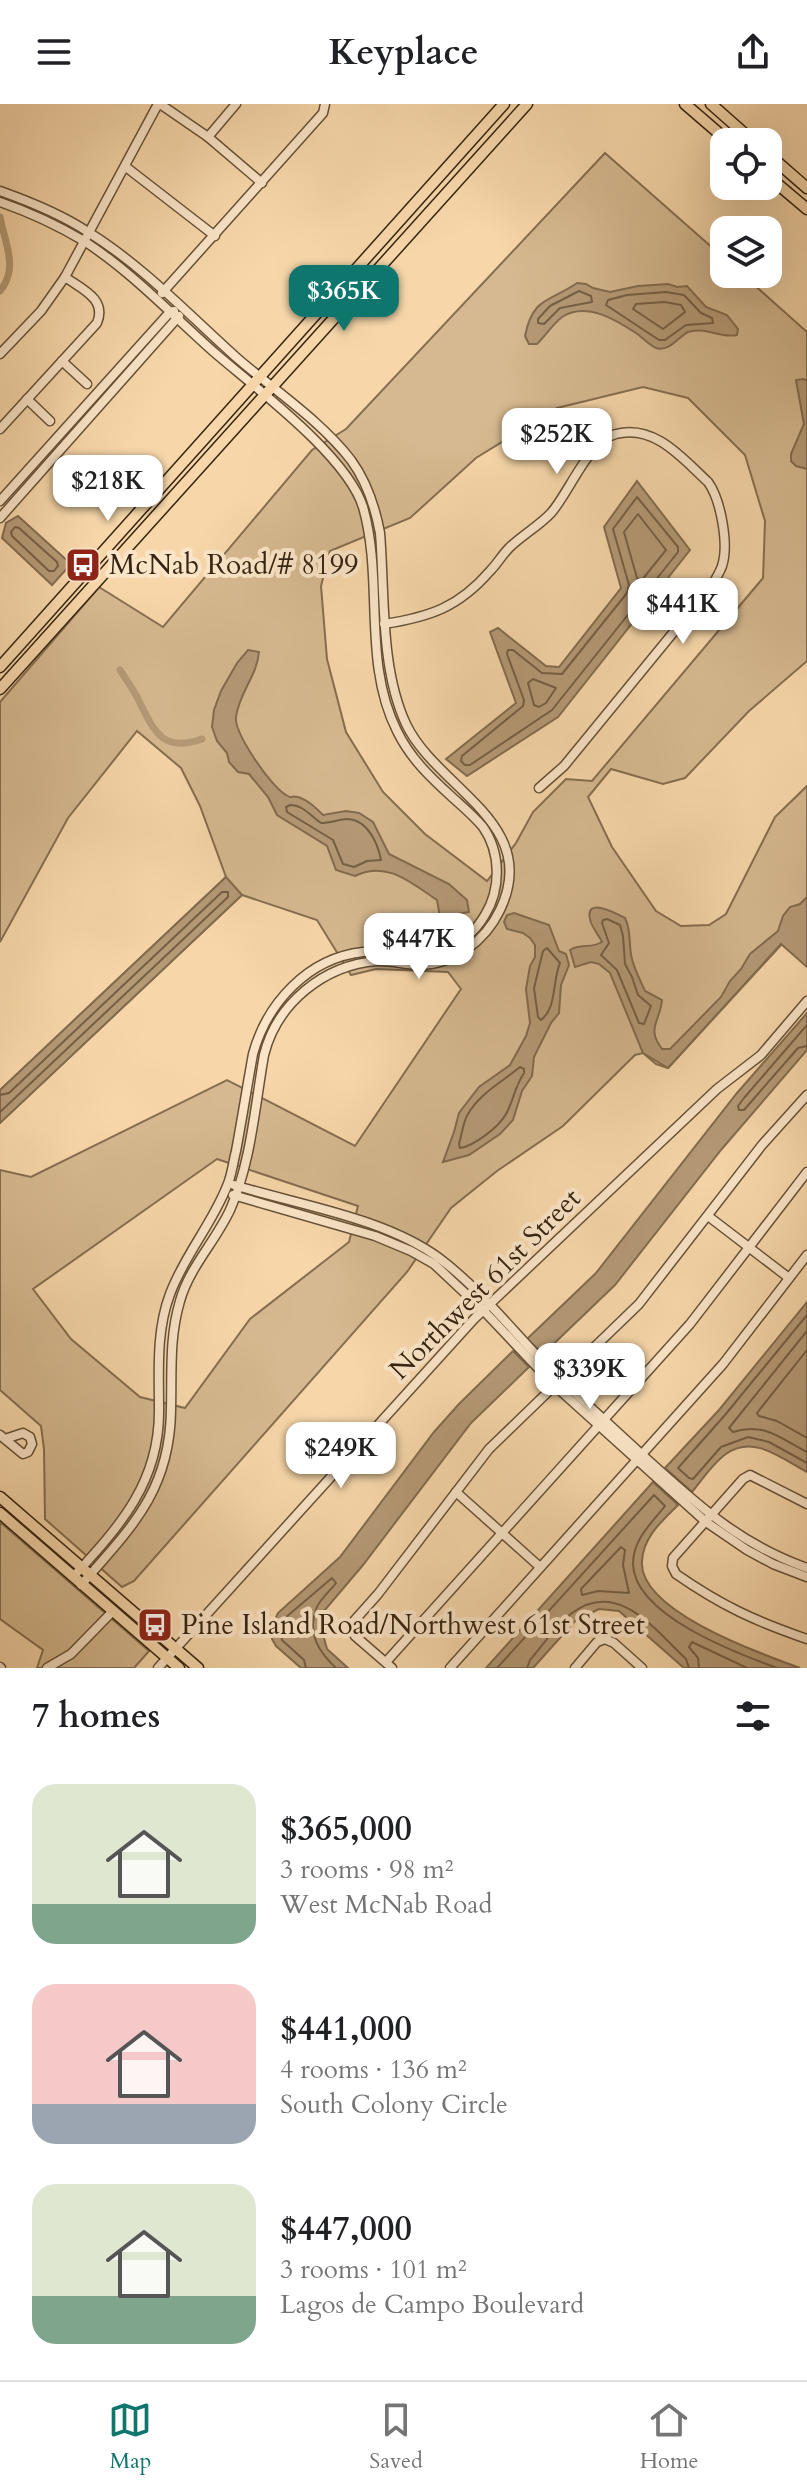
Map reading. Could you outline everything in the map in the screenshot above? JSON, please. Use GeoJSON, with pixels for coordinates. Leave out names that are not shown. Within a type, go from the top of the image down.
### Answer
{"type":"FeatureCollection","features":[{"type":"Feature","properties":{"kind":"main road"},"geometry":{"type":"LineString","coordinates":[[0,667],[504,104]]}},
{"type":"Feature","properties":{"kind":"main road"},"geometry":{"type":"LineString","coordinates":[[0,689],[527,104]]}},
{"type":"Feature","properties":{"kind":"main road"},"geometry":{"type":"LineString","coordinates":[[685,104],[713,128]]}},
{"type":"Feature","properties":{"kind":"main road"},"geometry":{"type":"LineString","coordinates":[[711,104],[738,128]]}},
{"type":"Feature","properties":{"kind":"main road"},"geometry":{"type":"LineString","coordinates":[[782,166],[807,188]]}},
{"type":"Feature","properties":{"kind":"main road"},"geometry":{"type":"LineString","coordinates":[[782,188],[806,208]]}},
{"type":"Feature","properties":{"kind":"main road"},"geometry":{"type":"LineString","coordinates":[[352,298],[347,290],[365,270],[366,259]]}},
{"type":"Feature","properties":{"kind":"main road"},"geometry":{"type":"LineString","coordinates":[[0,1497],[198,1668]]}},
{"type":"Feature","properties":{"kind":"main road"},"geometry":{"type":"LineString","coordinates":[[0,1513],[179,1668]]}},
{"type":"Feature","properties":{"kind":"street"},"geometry":{"type":"LineString","coordinates":[[0,354],[41,311],[65,277],[159,104],[208,137],[262,183]]}},
{"type":"Feature","properties":{"kind":"street"},"geometry":{"type":"LineString","coordinates":[[208,137],[236,104]]}},
{"type":"Feature","properties":{"kind":"street"},"geometry":{"type":"LineString","coordinates":[[156,299],[262,183],[323,113],[326,105]]}},
{"type":"Feature","properties":{"kind":"street"},"geometry":{"type":"LineString","coordinates":[[126,167],[215,236]]}},
{"type":"Feature","properties":{"kind":"street"},"geometry":{"type":"LineString","coordinates":[[0,191],[57,214],[90,232],[132,263],[257,382]]}},
{"type":"Feature","properties":{"kind":"street"},"geometry":{"type":"LineString","coordinates":[[0,202],[52,223],[124,270],[170,312],[336,444],[351,460],[363,478],[377,515],[392,683],[407,726],[422,751],[491,819],[504,844],[509,863],[504,904],[480,940],[462,953],[441,962],[423,965],[380,961],[342,969],[304,990],[277,1022],[264,1055],[237,1191],[218,1233],[181,1296],[175,1318],[171,1336],[170,1436],[159,1481],[137,1519],[77,1581]]}},
{"type":"Feature","properties":{"kind":"street"},"geometry":{"type":"LineString","coordinates":[[0,429],[97,323],[100,315],[97,301],[65,277]]}},
{"type":"Feature","properties":{"kind":"street"},"geometry":{"type":"LineString","coordinates":[[0,501],[170,312],[182,308]]}},
{"type":"Feature","properties":{"kind":"street"},"geometry":{"type":"LineString","coordinates":[[0,518],[178,318],[182,308]]}},
{"type":"Feature","properties":{"kind":"street"},"geometry":{"type":"LineString","coordinates":[[62,361],[87,384]]}},
{"type":"Feature","properties":{"kind":"street"},"geometry":{"type":"LineString","coordinates":[[86,1571],[139,1495],[154,1458],[158,1436],[159,1359],[164,1316],[180,1273],[208,1227],[229,1183],[253,1054],[267,1016],[306,975],[337,958],[381,951],[438,951],[456,944],[472,932],[485,916],[497,881],[497,864],[487,835],[473,816],[414,759],[387,709],[381,684],[362,502],[328,453],[268,391]]}},
{"type":"Feature","properties":{"kind":"street"},"geometry":{"type":"LineString","coordinates":[[27,399],[50,421]]}},
{"type":"Feature","properties":{"kind":"street"},"geometry":{"type":"LineString","coordinates":[[375,625],[418,619],[438,612],[473,589],[507,550],[552,512],[599,444],[615,434],[634,433],[660,440],[708,482],[716,500],[724,543],[722,568],[713,584],[564,766],[539,788]]}},
{"type":"Feature","properties":{"kind":"street"},"geometry":{"type":"LineString","coordinates":[[372,575],[384,573]]}},
{"type":"Feature","properties":{"kind":"street"},"geometry":{"type":"LineString","coordinates":[[487,835],[491,819]]}},
{"type":"Feature","properties":{"kind":"street","name":"Northwest 61st Street"},"geometry":{"type":"LineString","coordinates":[[158,1668],[486,1307],[717,1089],[761,1055],[807,1001]]}},
{"type":"Feature","properties":{"kind":"street"},"geometry":{"type":"LineString","coordinates":[[807,1095],[762,1145],[639,1304],[503,1433],[354,1621],[351,1628],[355,1636],[389,1665],[502,1533],[690,1324],[807,1172]]}},
{"type":"Feature","properties":{"kind":"street"},"geometry":{"type":"LineString","coordinates":[[229,1183],[237,1191]]}},
{"type":"Feature","properties":{"kind":"street"},"geometry":{"type":"LineString","coordinates":[[224,1193],[237,1191],[379,1227],[415,1243],[460,1275],[486,1307],[558,1382],[708,1519],[747,1550],[807,1577]]}},
{"type":"Feature","properties":{"kind":"street"},"geometry":{"type":"LineString","coordinates":[[708,1216],[789,1278]]}},
{"type":"Feature","properties":{"kind":"street"},"geometry":{"type":"LineString","coordinates":[[450,1668],[723,1364],[807,1255]]}},
{"type":"Feature","properties":{"kind":"street"},"geometry":{"type":"LineString","coordinates":[[807,1504],[750,1475],[743,1479],[673,1558],[672,1566],[676,1574],[731,1610],[807,1639]]}},
{"type":"Feature","properties":{"kind":"street"},"geometry":{"type":"LineString","coordinates":[[456,1492],[540,1567]]}},
{"type":"Feature","properties":{"kind":"street"},"geometry":{"type":"LineString","coordinates":[[708,1519],[751,1544],[807,1568]]}},
{"type":"Feature","properties":{"kind":"street"},"geometry":{"type":"LineString","coordinates":[[47,1668],[71,1654],[113,1611]]}},
{"type":"Feature","properties":{"kind":"street"},"geometry":{"type":"LineString","coordinates":[[575,1668],[597,1642],[605,1639],[614,1643],[642,1668]]}},
{"type":"Feature","properties":{"kind":"shaded area"},"geometry":{"type":"Polygon","coordinates":[[[605,153],[710,246],[710,288],[758,288],[807,332],[807,661],[749,711],[685,778],[663,784],[611,769],[588,797],[612,847],[656,911],[681,926],[709,925],[726,914],[775,817],[807,786],[807,927],[782,944],[668,1068],[656,1064],[643,1053],[635,1055],[563,1126],[497,1171],[451,1208],[407,1272],[134,1581],[122,1587],[45,1519],[41,1426],[0,1390],[0,1170],[31,1177],[227,1080],[355,1146],[461,989],[448,972],[376,969],[351,975],[317,920],[242,895],[0,1123],[0,1090],[226,877],[200,806],[181,768],[137,731],[68,818],[0,942],[0,702],[99,587],[163,627],[312,450],[346,429],[605,153]],[[643,387],[557,408],[476,458],[410,518],[330,551],[321,586],[327,659],[346,732],[383,792],[425,834],[487,881],[516,843],[533,812],[566,779],[592,781],[763,578],[765,521],[745,455],[688,398],[643,387]],[[217,1159],[33,1289],[71,1339],[140,1397],[185,1408],[250,1319],[349,1242],[358,1206],[217,1159]]]}},
{"type":"Feature","properties":{"kind":"shaded area"},"geometry":{"type":"Polygon","coordinates":[[[0,1522],[149,1651],[134,1668],[37,1668],[43,1650],[0,1619],[0,1522]]]}},
{"type":"Feature","properties":{"kind":"water"},"geometry":{"type":"Polygon","coordinates":[[[577,283],[610,292],[638,286],[687,286],[706,307],[727,315],[738,329],[737,335],[688,332],[661,349],[610,318],[581,311],[562,317],[537,344],[529,344],[525,336],[528,323],[538,307],[577,283]]]}},
{"type":"Feature","properties":{"kind":"water"},"geometry":{"type":"Polygon","coordinates":[[[796,380],[807,381],[807,469],[791,461],[804,424],[796,380]]]}},
{"type":"Feature","properties":{"kind":"water"},"geometry":{"type":"Polygon","coordinates":[[[637,481],[690,550],[558,717],[467,776],[446,759],[516,703],[490,632],[498,628],[546,666],[559,667],[621,588],[604,527],[637,481]]]}},
{"type":"Feature","properties":{"kind":"water"},"geometry":{"type":"Polygon","coordinates":[[[18,516],[71,564],[52,585],[2,538],[6,523],[18,516]]]}},
{"type":"Feature","properties":{"kind":"water"},"geometry":{"type":"Polygon","coordinates":[[[248,650],[259,652],[258,661],[238,708],[237,725],[247,747],[272,782],[286,795],[305,800],[323,815],[346,811],[359,813],[373,822],[389,854],[449,884],[467,900],[469,912],[440,917],[437,900],[388,872],[367,872],[355,876],[336,870],[327,846],[277,815],[268,797],[249,774],[238,772],[229,762],[212,727],[214,710],[221,691],[248,650]]]}},
{"type":"Feature","properties":{"kind":"water"},"geometry":{"type":"Polygon","coordinates":[[[226,877],[242,895],[0,1123],[0,1090],[226,877]]]}},
{"type":"Feature","properties":{"kind":"water"},"geometry":{"type":"Polygon","coordinates":[[[807,897],[807,967],[781,944],[668,1068],[643,1053],[610,973],[591,962],[575,967],[570,950],[602,942],[591,922],[592,909],[603,908],[625,918],[632,959],[645,991],[662,1000],[654,1030],[657,1042],[662,1049],[670,1049],[721,997],[750,954],[778,931],[790,907],[800,904],[807,897]]]}},
{"type":"Feature","properties":{"kind":"water"},"geometry":{"type":"Polygon","coordinates":[[[514,913],[549,925],[559,951],[566,954],[569,965],[561,985],[559,1013],[534,1057],[532,1076],[522,1091],[513,1120],[500,1134],[469,1155],[443,1162],[459,1113],[479,1087],[510,1065],[530,1023],[526,989],[535,957],[535,945],[523,933],[507,929],[504,922],[507,915],[514,913]]]}},
{"type":"Feature","properties":{"kind":"water"},"geometry":{"type":"Polygon","coordinates":[[[807,1013],[807,1050],[721,1150],[615,1285],[543,1354],[527,1339],[596,1273],[737,1093],[807,1013]]]}},
{"type":"Feature","properties":{"kind":"water"},"geometry":{"type":"Polygon","coordinates":[[[807,1302],[807,1472],[757,1447],[736,1448],[712,1467],[692,1492],[665,1468],[719,1410],[807,1302]]]}},
{"type":"Feature","properties":{"kind":"water"},"geometry":{"type":"Polygon","coordinates":[[[513,1351],[529,1367],[471,1423],[324,1611],[321,1627],[327,1649],[348,1668],[301,1668],[272,1639],[272,1626],[278,1613],[340,1557],[434,1432],[513,1351]]]}},
{"type":"Feature","properties":{"kind":"water"},"geometry":{"type":"Polygon","coordinates":[[[653,1482],[678,1505],[654,1530],[643,1552],[646,1579],[660,1597],[705,1628],[800,1668],[684,1668],[619,1611],[599,1609],[576,1620],[533,1668],[486,1668],[653,1482]]]}},
{"type":"Feature","properties":{"kind":"waterway"},"geometry":{"type":"LineString","coordinates":[[0,217],[10,265],[0,291]]}},
{"type":"Feature","properties":{"kind":"waterway"},"geometry":{"type":"LineString","coordinates":[[120,670],[160,735],[176,743],[202,739]]}},
{"type":"Feature","properties":{"kind":"place","name":"McNab Road/# 8199"},"geometry":{"type":"Point","coordinates":[83,565]}},
{"type":"Feature","properties":{"kind":"place","name":"Pine Island Road/Northwest 61st Street"},"geometry":{"type":"Point","coordinates":[155,1625]}}]}
